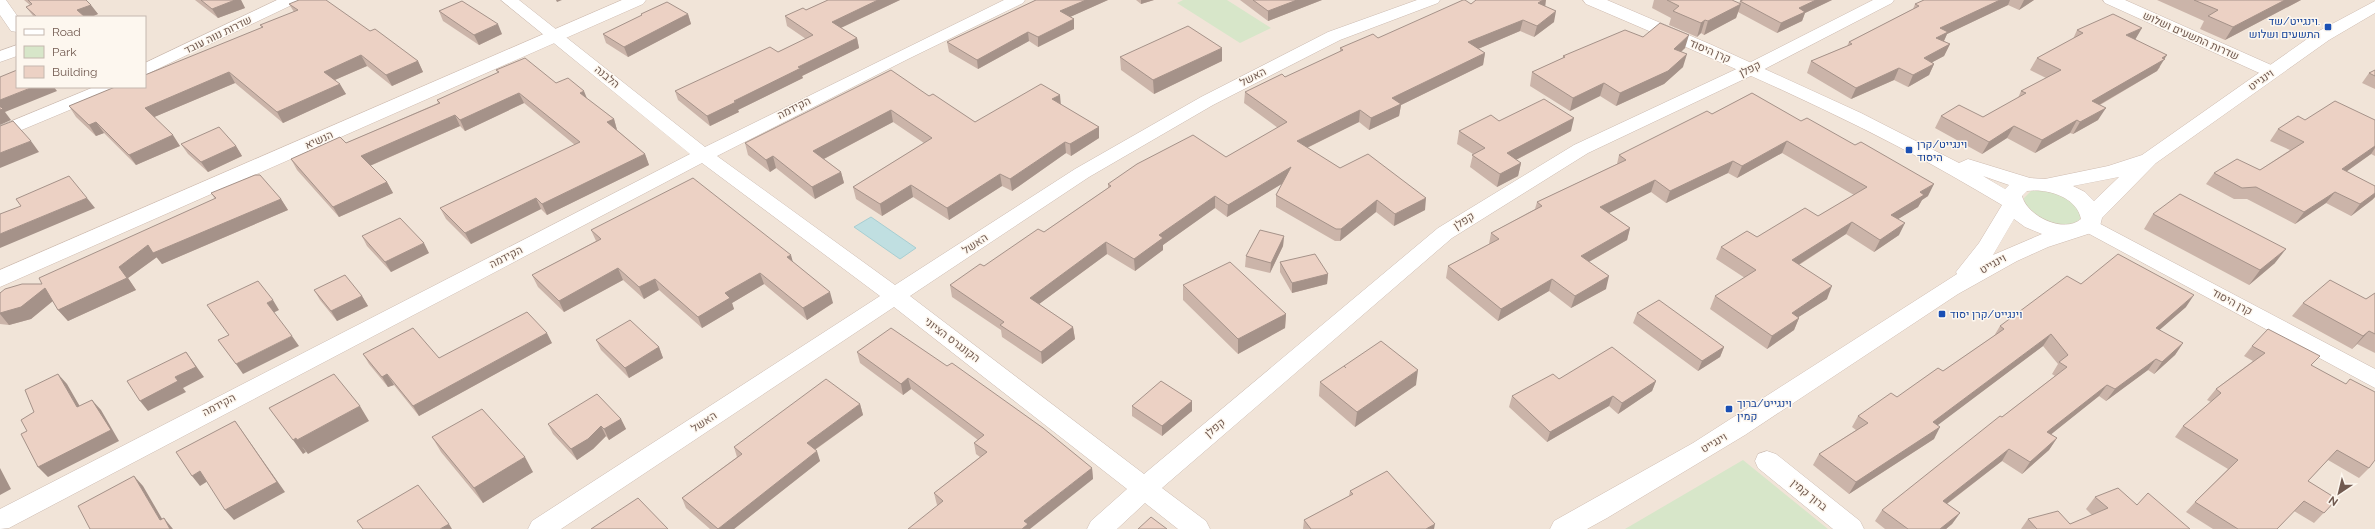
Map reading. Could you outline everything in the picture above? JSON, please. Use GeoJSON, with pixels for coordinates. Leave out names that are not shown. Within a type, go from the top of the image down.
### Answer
{"type":"FeatureCollection","features":[{"type":"Feature","properties":{"kind":"street","name":"הלבנה"},"geometry":{"type":"LineString","coordinates":[[509,0],[556,36],[703,155]]}},
{"type":"Feature","properties":{"kind":"street","name":"הנשיא"},"geometry":{"type":"LineString","coordinates":[[0,279],[637,0]]}},
{"type":"Feature","properties":{"kind":"street","name":"הקידמה"},"geometry":{"type":"LineString","coordinates":[[0,521],[218,406],[898,55],[1017,0]]}},
{"type":"Feature","properties":{"kind":"street","name":"האשל"},"geometry":{"type":"LineString","coordinates":[[541,529],[1082,173],[1207,100],[1334,36],[1432,0]]}},
{"type":"Feature","properties":{"kind":"street","name":"קרן היסוד"},"geometry":{"type":"LineString","coordinates":[[1592,0],[1751,69],[1891,134],[1961,171],[2012,203],[2018,212],[2037,224],[2062,231],[2085,224],[2375,379]]}},
{"type":"Feature","properties":{"kind":"street","name":"קפלן"},"geometry":{"type":"LineString","coordinates":[[1100,529],[1145,488],[1445,233],[1581,149],[1751,69],[1886,0]]}},
{"type":"Feature","properties":{"kind":"street","name":"שדרות התשעים ושלוש"},"geometry":{"type":"LineString","coordinates":[[2111,0],[2272,72]]}},
{"type":"Feature","properties":{"kind":"street","name":"שדרות נווה עובד"},"geometry":{"type":"LineString","coordinates":[[146,70],[284,1]]}},
{"type":"Feature","properties":{"kind":"street"},"geometry":{"type":"LineString","coordinates":[[0,3],[16,26]]}},
{"type":"Feature","properties":{"kind":"street","name":"וינגייט"},"geometry":{"type":"LineString","coordinates":[[1569,528],[1728,436],[1959,283],[2007,256],[2085,224],[2149,159],[2323,36],[2375,6]]}},
{"type":"Feature","properties":{"kind":"street"},"geometry":{"type":"LineString","coordinates":[[0,57],[16,50]]}},
{"type":"Feature","properties":{"kind":"street"},"geometry":{"type":"LineString","coordinates":[[0,133],[107,88]]}},
{"type":"Feature","properties":{"kind":"street","name":"קרן היסוד"},"geometry":{"type":"LineString","coordinates":[[1891,134],[1998,176],[2074,196],[2086,205],[2085,224]]}},
{"type":"Feature","properties":{"kind":"street","name":"הקונגרס הציוני"},"geometry":{"type":"LineString","coordinates":[[703,155],[895,296],[1197,529]]}},
{"type":"Feature","properties":{"kind":"street","name":"וינגייט"},"geometry":{"type":"LineString","coordinates":[[1959,283],[1987,248],[2012,203],[2011,195],[2014,190],[2112,172],[2149,159]]}},
{"type":"Feature","properties":{"kind":"street","name":"ברוך קמין"},"geometry":{"type":"LineString","coordinates":[[1767,461],[1851,529]]}},
{"type":"Feature","properties":{"kind":"shaded area"},"geometry":{"type":"Polygon","coordinates":[[[0,0],[2375,0],[2375,529],[0,529],[0,0]]]}},
{"type":"Feature","properties":{"kind":"green space"},"geometry":{"type":"Polygon","coordinates":[[[1183,0],[1227,0],[1271,28],[1240,43],[1177,3],[1183,0]]]}},
{"type":"Feature","properties":{"kind":"green space"},"geometry":{"type":"Polygon","coordinates":[[[2039,190],[2052,192],[2064,197],[2078,209],[2082,215],[2077,221],[2070,224],[2060,225],[2040,218],[2026,205],[2024,198],[2031,191],[2039,190]]]}},
{"type":"Feature","properties":{"kind":"green space"},"geometry":{"type":"Polygon","coordinates":[[[1743,460],[1828,529],[1625,529],[1743,460]]]}},
{"type":"Feature","properties":{"kind":"water"},"geometry":{"type":"Polygon","coordinates":[[[871,217],[916,248],[900,259],[854,227],[871,217]]]}},
{"type":"Feature","properties":{"kind":"building"},"geometry":{"type":"Polygon","coordinates":[[[28,0],[86,0],[91,5],[77,10],[84,16],[36,16],[26,7],[32,4],[28,0]]]}},
{"type":"Feature","properties":{"kind":"building"},"geometry":{"type":"Polygon","coordinates":[[[201,0],[235,0],[212,9],[201,0]]]}},
{"type":"Feature","properties":{"kind":"building"},"geometry":{"type":"Polygon","coordinates":[[[299,0],[326,0],[370,31],[375,29],[418,61],[386,75],[361,55],[324,72],[340,84],[277,112],[229,72],[145,108],[173,135],[129,155],[96,122],[89,125],[69,106],[113,88],[146,88],[146,75],[263,27],[260,25],[298,10],[289,4],[299,0]]]}},
{"type":"Feature","properties":{"kind":"building"},"geometry":{"type":"Polygon","coordinates":[[[828,0],[878,0],[832,22],[857,38],[798,67],[801,68],[707,116],[675,91],[770,47],[778,52],[813,35],[785,16],[803,8],[806,10],[828,0]]]}},
{"type":"Feature","properties":{"kind":"building"},"geometry":{"type":"Polygon","coordinates":[[[1036,0],[1086,0],[1060,11],[1074,19],[1038,37],[1028,32],[977,60],[947,42],[1036,0]]]}},
{"type":"Feature","properties":{"kind":"building"},"geometry":{"type":"Polygon","coordinates":[[[1253,0],[1297,0],[1268,11],[1253,0]]]}},
{"type":"Feature","properties":{"kind":"building"},"geometry":{"type":"Polygon","coordinates":[[[1463,0],[1471,4],[1476,0],[1543,0],[1538,3],[1556,11],[1537,26],[1523,20],[1468,42],[1485,53],[1392,98],[1401,104],[1371,118],[1360,110],[1297,141],[1340,168],[1368,154],[1426,198],[1395,214],[1377,200],[1341,229],[1336,229],[1276,195],[1291,167],[1228,205],[1215,196],[1159,235],[1163,238],[1134,259],[1106,242],[1030,298],[1073,327],[1041,352],[1000,325],[1004,322],[950,285],[980,264],[984,266],[1038,229],[1044,232],[1111,186],[1108,184],[1137,164],[1193,135],[1226,157],[1287,122],[1245,92],[1282,74],[1285,77],[1343,50],[1340,48],[1373,34],[1378,38],[1463,0]]]}},
{"type":"Feature","properties":{"kind":"building"},"geometry":{"type":"Polygon","coordinates":[[[1667,0],[1732,0],[1741,4],[1701,23],[1673,11],[1679,6],[1667,0]]]}},
{"type":"Feature","properties":{"kind":"building"},"geometry":{"type":"Polygon","coordinates":[[[1816,0],[1799,8],[1805,12],[1781,23],[1740,1],[1816,0]]]}},
{"type":"Feature","properties":{"kind":"building"},"geometry":{"type":"Polygon","coordinates":[[[1924,0],[2000,0],[1940,28],[1948,32],[1936,38],[1950,44],[1924,58],[1934,64],[1913,75],[1899,68],[1856,88],[1811,61],[1852,44],[1849,42],[1919,6],[1915,4],[1924,0]]]}},
{"type":"Feature","properties":{"kind":"building"},"geometry":{"type":"Polygon","coordinates":[[[2194,0],[2285,0],[2233,27],[2208,16],[2218,10],[2194,0]]]}},
{"type":"Feature","properties":{"kind":"building"},"geometry":{"type":"Polygon","coordinates":[[[462,1],[498,24],[474,35],[439,11],[462,1]]]}},
{"type":"Feature","properties":{"kind":"building"},"geometry":{"type":"Polygon","coordinates":[[[667,2],[688,14],[624,47],[603,34],[642,15],[641,14],[667,2]]]}},
{"type":"Feature","properties":{"kind":"building"},"geometry":{"type":"Polygon","coordinates":[[[2113,14],[2142,28],[2126,35],[2167,55],[2162,58],[2165,59],[2092,101],[2106,108],[2080,122],[2077,120],[2042,140],[2014,126],[1989,142],[1941,116],[1959,105],[1983,117],[2026,93],[2021,91],[2061,70],[2037,58],[2083,33],[2077,30],[2113,14]]]}},
{"type":"Feature","properties":{"kind":"building"},"geometry":{"type":"Polygon","coordinates":[[[1660,23],[1689,35],[1674,49],[1687,54],[1668,71],[1620,93],[1604,83],[1573,98],[1532,72],[1565,57],[1563,56],[1625,30],[1643,37],[1660,23]]]}},
{"type":"Feature","properties":{"kind":"building"},"geometry":{"type":"Polygon","coordinates":[[[1188,26],[1222,48],[1153,80],[1120,57],[1188,26]]]}},
{"type":"Feature","properties":{"kind":"building"},"geometry":{"type":"Polygon","coordinates":[[[525,58],[556,83],[568,78],[584,91],[580,93],[614,119],[607,122],[645,154],[542,204],[536,198],[465,233],[440,208],[580,142],[519,93],[460,120],[455,115],[361,156],[387,182],[333,207],[291,159],[340,137],[346,143],[440,103],[437,100],[499,72],[496,70],[525,58]]]}},
{"type":"Feature","properties":{"kind":"building"},"geometry":{"type":"Polygon","coordinates":[[[16,70],[16,88],[30,88],[0,100],[0,77],[16,70]]]}},
{"type":"Feature","properties":{"kind":"building"},"geometry":{"type":"Polygon","coordinates":[[[891,70],[929,96],[933,94],[975,122],[1041,84],[1060,95],[1052,99],[1099,127],[1070,144],[1065,142],[1010,179],[1000,174],[947,208],[911,185],[880,204],[853,187],[932,138],[891,110],[813,151],[841,172],[812,187],[773,156],[766,160],[745,143],[891,70]]]}},
{"type":"Feature","properties":{"kind":"building"},"geometry":{"type":"Polygon","coordinates":[[[2375,70],[2375,76],[2369,73],[2375,70]]]}},
{"type":"Feature","properties":{"kind":"building"},"geometry":{"type":"Polygon","coordinates":[[[1752,93],[1801,121],[1807,118],[1855,145],[1861,142],[1934,184],[1920,192],[1924,195],[1891,215],[1905,223],[1880,240],[1852,222],[1792,260],[1832,286],[1792,313],[1799,318],[1772,336],[1715,296],[1756,270],[1721,247],[1747,231],[1757,237],[1805,208],[1818,216],[1867,187],[1787,141],[1742,166],[1733,161],[1670,191],[1655,180],[1600,207],[1630,228],[1581,256],[1609,276],[1575,296],[1552,279],[1501,309],[1448,266],[1499,239],[1491,233],[1542,206],[1537,202],[1626,160],[1619,155],[1707,111],[1712,114],[1752,93]]]}},
{"type":"Feature","properties":{"kind":"building"},"geometry":{"type":"Polygon","coordinates":[[[1544,99],[1574,118],[1507,153],[1521,163],[1500,174],[1472,155],[1485,148],[1459,131],[1491,115],[1499,121],[1544,99]]]}},
{"type":"Feature","properties":{"kind":"building"},"geometry":{"type":"Polygon","coordinates":[[[2335,101],[2375,120],[2375,146],[2342,169],[2375,186],[2375,193],[2360,204],[2335,192],[2304,212],[2256,187],[2242,188],[2214,173],[2237,159],[2260,170],[2304,142],[2278,129],[2298,116],[2305,120],[2335,101]]]}},
{"type":"Feature","properties":{"kind":"building"},"geometry":{"type":"Polygon","coordinates":[[[13,121],[31,141],[0,153],[0,126],[13,121]]]}},
{"type":"Feature","properties":{"kind":"building"},"geometry":{"type":"Polygon","coordinates":[[[219,127],[236,146],[201,162],[181,144],[219,127]]]}},
{"type":"Feature","properties":{"kind":"building"},"geometry":{"type":"Polygon","coordinates":[[[255,175],[260,175],[281,199],[153,253],[148,245],[119,267],[127,278],[58,310],[45,288],[21,307],[0,313],[0,293],[5,289],[22,284],[42,284],[39,278],[216,198],[211,193],[255,175]]]}},
{"type":"Feature","properties":{"kind":"building"},"geometry":{"type":"Polygon","coordinates":[[[69,176],[87,198],[0,234],[0,214],[21,206],[16,199],[69,176]]]}},
{"type":"Feature","properties":{"kind":"building"},"geometry":{"type":"Polygon","coordinates":[[[693,178],[791,255],[787,257],[830,292],[803,308],[760,273],[725,293],[730,298],[698,317],[655,279],[639,287],[618,268],[559,301],[532,275],[601,239],[591,230],[693,178]]]}},
{"type":"Feature","properties":{"kind":"building"},"geometry":{"type":"Polygon","coordinates":[[[2180,194],[2286,249],[2260,270],[2153,214],[2180,194]]]}},
{"type":"Feature","properties":{"kind":"building"},"geometry":{"type":"Polygon","coordinates":[[[400,218],[424,243],[385,262],[362,236],[400,218]]]}},
{"type":"Feature","properties":{"kind":"building"},"geometry":{"type":"Polygon","coordinates":[[[1260,230],[1284,236],[1271,263],[1246,256],[1260,230]]]}},
{"type":"Feature","properties":{"kind":"building"},"geometry":{"type":"Polygon","coordinates":[[[1315,254],[1328,274],[1292,283],[1280,262],[1315,254]]]}},
{"type":"Feature","properties":{"kind":"building"},"geometry":{"type":"Polygon","coordinates":[[[2118,254],[2194,295],[2156,328],[2183,343],[2162,362],[2156,359],[2115,389],[2107,385],[2047,432],[2057,438],[2030,462],[2009,449],[1943,501],[1960,513],[1940,529],[1908,529],[1882,510],[2000,416],[2002,417],[2067,367],[2059,362],[2068,355],[2051,334],[1933,422],[1940,427],[1856,482],[1819,454],[1868,423],[1858,416],[1891,393],[1897,397],[1938,368],[1943,371],[2004,329],[2000,326],[2067,276],[2081,284],[2118,254]]]}},
{"type":"Feature","properties":{"kind":"building"},"geometry":{"type":"Polygon","coordinates":[[[1230,262],[1286,314],[1238,339],[1183,285],[1230,262]]]}},
{"type":"Feature","properties":{"kind":"building"},"geometry":{"type":"Polygon","coordinates":[[[345,275],[362,296],[331,311],[314,290],[345,275]]]}},
{"type":"Feature","properties":{"kind":"building"},"geometry":{"type":"Polygon","coordinates":[[[2330,280],[2366,299],[2375,293],[2375,334],[2369,331],[2363,336],[2303,303],[2330,280]]]}},
{"type":"Feature","properties":{"kind":"building"},"geometry":{"type":"Polygon","coordinates":[[[258,281],[273,300],[267,303],[292,336],[236,364],[218,340],[229,335],[207,305],[258,281]]]}},
{"type":"Feature","properties":{"kind":"building"},"geometry":{"type":"Polygon","coordinates":[[[1659,300],[1724,347],[1702,361],[1637,313],[1659,300]]]}},
{"type":"Feature","properties":{"kind":"building"},"geometry":{"type":"Polygon","coordinates":[[[527,312],[547,333],[413,406],[387,374],[382,377],[363,354],[413,328],[439,358],[527,312]]]}},
{"type":"Feature","properties":{"kind":"building"},"geometry":{"type":"Polygon","coordinates":[[[630,320],[659,347],[625,368],[596,340],[630,320]]]}},
{"type":"Feature","properties":{"kind":"building"},"geometry":{"type":"Polygon","coordinates":[[[891,328],[947,366],[952,363],[1043,428],[1092,468],[1024,521],[1028,524],[1022,529],[908,529],[943,501],[934,493],[987,452],[974,443],[984,435],[908,378],[901,384],[857,352],[891,328]]]}},
{"type":"Feature","properties":{"kind":"building"},"geometry":{"type":"Polygon","coordinates":[[[2268,329],[2320,356],[2311,365],[2346,384],[2350,379],[2375,392],[2375,460],[2369,468],[2337,450],[2308,481],[2337,499],[2324,513],[2304,501],[2277,529],[2238,529],[2195,502],[2238,460],[2183,426],[2221,393],[2216,389],[2265,353],[2252,346],[2268,329]]]}},
{"type":"Feature","properties":{"kind":"building"},"geometry":{"type":"Polygon","coordinates":[[[1381,341],[1418,370],[1357,412],[1320,382],[1381,341]]]}},
{"type":"Feature","properties":{"kind":"building"},"geometry":{"type":"Polygon","coordinates":[[[1612,347],[1656,381],[1622,403],[1613,396],[1550,432],[1512,396],[1553,374],[1559,379],[1612,347]]]}},
{"type":"Feature","properties":{"kind":"building"},"geometry":{"type":"Polygon","coordinates":[[[186,352],[196,367],[175,377],[178,381],[140,401],[127,381],[186,352]]]}},
{"type":"Feature","properties":{"kind":"building"},"geometry":{"type":"Polygon","coordinates":[[[58,374],[77,407],[92,400],[111,430],[38,467],[21,434],[27,431],[21,420],[34,412],[25,390],[58,374]]]}},
{"type":"Feature","properties":{"kind":"building"},"geometry":{"type":"Polygon","coordinates":[[[334,374],[360,406],[297,440],[296,438],[293,440],[269,408],[334,374]]]}},
{"type":"Feature","properties":{"kind":"building"},"geometry":{"type":"Polygon","coordinates":[[[826,379],[860,404],[807,443],[817,451],[718,529],[682,498],[742,454],[734,447],[826,379]]]}},
{"type":"Feature","properties":{"kind":"building"},"geometry":{"type":"Polygon","coordinates":[[[1161,381],[1192,401],[1162,426],[1132,406],[1161,381]]]}},
{"type":"Feature","properties":{"kind":"building"},"geometry":{"type":"Polygon","coordinates":[[[597,394],[621,419],[604,429],[601,426],[588,439],[571,449],[548,424],[597,394]]]}},
{"type":"Feature","properties":{"kind":"building"},"geometry":{"type":"Polygon","coordinates":[[[482,409],[525,457],[474,488],[432,437],[482,409]]]}},
{"type":"Feature","properties":{"kind":"building"},"geometry":{"type":"Polygon","coordinates":[[[235,421],[277,482],[225,510],[200,471],[192,476],[176,452],[235,421]]]}},
{"type":"Feature","properties":{"kind":"building"},"geometry":{"type":"Polygon","coordinates":[[[1387,471],[1435,524],[1426,529],[1311,529],[1304,520],[1353,494],[1350,491],[1387,471]]]}},
{"type":"Feature","properties":{"kind":"building"},"geometry":{"type":"Polygon","coordinates":[[[134,476],[160,520],[164,518],[170,529],[90,529],[78,506],[134,476]]]}},
{"type":"Feature","properties":{"kind":"building"},"geometry":{"type":"Polygon","coordinates":[[[418,485],[449,524],[440,529],[363,529],[357,521],[418,485]]]}},
{"type":"Feature","properties":{"kind":"building"},"geometry":{"type":"Polygon","coordinates":[[[2118,488],[2137,505],[2148,493],[2190,529],[2037,529],[2028,519],[2058,511],[2070,524],[2108,508],[2095,497],[2118,488]]]}},
{"type":"Feature","properties":{"kind":"building"},"geometry":{"type":"Polygon","coordinates":[[[638,498],[668,529],[591,529],[638,498]]]}},
{"type":"Feature","properties":{"kind":"building"},"geometry":{"type":"Polygon","coordinates":[[[1151,517],[1167,529],[1138,529],[1151,517]]]}},
{"type":"Feature","properties":{"kind":"place","name":"וינגייט/שד. התשעים ושלוש"},"geometry":{"type":"Point","coordinates":[2328,27]}},
{"type":"Feature","properties":{"kind":"place","name":"וינגייט/קרן היסוד"},"geometry":{"type":"Point","coordinates":[1909,150]}},
{"type":"Feature","properties":{"kind":"place","name":"וינגייט/קרן יסוד"},"geometry":{"type":"Point","coordinates":[1942,314]}},
{"type":"Feature","properties":{"kind":"place","name":"וינגייט/ברוך קמין"},"geometry":{"type":"Point","coordinates":[1729,409]}}]}
